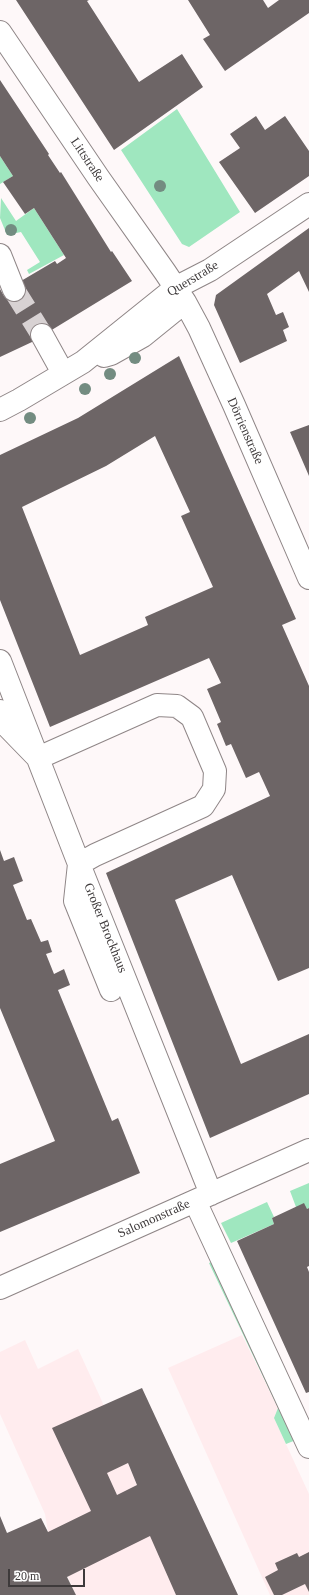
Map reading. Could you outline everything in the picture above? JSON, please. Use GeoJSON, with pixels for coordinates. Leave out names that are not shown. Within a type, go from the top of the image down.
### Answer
{"type":"FeatureCollection","features":[{"type":"Feature","properties":{"kind":"street","name":"Littstraße"},"geometry":{"type":"LineString","coordinates":[[0,32],[180,295]]}},
{"type":"Feature","properties":{"kind":"street","name":"Querstraße"},"geometry":{"type":"LineString","coordinates":[[0,410],[83,362],[180,295],[210,270],[309,204]]}},
{"type":"Feature","properties":{"kind":"street"},"geometry":{"type":"LineString","coordinates":[[0,255],[14,290]]}},
{"type":"Feature","properties":{"kind":"street","name":"Dörrienstraße"},"geometry":{"type":"LineString","coordinates":[[180,295],[199,328],[309,578]]}},
{"type":"Feature","properties":{"kind":"street"},"geometry":{"type":"LineString","coordinates":[[42,336],[63,373]]}},
{"type":"Feature","properties":{"kind":"street","name":"Großer Brockhaus"},"geometry":{"type":"LineString","coordinates":[[0,661],[79,864],[203,1197],[304,1425],[309,1446]]}},
{"type":"Feature","properties":{"kind":"street"},"geometry":{"type":"LineString","coordinates":[[0,711],[4,723],[38,758],[157,705],[177,706],[192,717],[215,771],[214,789],[203,806],[95,855],[79,864],[74,901],[111,990]]}},
{"type":"Feature","properties":{"kind":"street","name":"Salomonstraße"},"geometry":{"type":"LineString","coordinates":[[0,1288],[309,1150]]}},
{"type":"Feature","properties":{"kind":"shaded area"},"geometry":{"type":"Polygon","coordinates":[[[242,1335],[278,1408],[274,1418],[309,1494],[309,1595],[270,1595],[168,1368],[242,1335]]]}},
{"type":"Feature","properties":{"kind":"shaded area"},"geometry":{"type":"Polygon","coordinates":[[[25,1340],[38,1369],[78,1349],[101,1399],[137,1485],[176,1595],[76,1595],[48,1532],[45,1514],[0,1414],[0,1352],[25,1340]]]}},
{"type":"Feature","properties":{"kind":"green space"},"geometry":{"type":"Polygon","coordinates":[[[177,109],[240,212],[189,247],[182,244],[121,150],[177,109]]]}},
{"type":"Feature","properties":{"kind":"green space"},"geometry":{"type":"Polygon","coordinates":[[[0,156],[13,176],[0,184],[0,156]]]}},
{"type":"Feature","properties":{"kind":"green space"},"geometry":{"type":"Polygon","coordinates":[[[1,198],[16,221],[34,208],[64,255],[29,274],[27,270],[40,262],[21,232],[7,235],[0,218],[1,198]]]}},
{"type":"Feature","properties":{"kind":"green space"},"geometry":{"type":"Polygon","coordinates":[[[309,1183],[309,1208],[296,1207],[290,1191],[309,1183]]]}},
{"type":"Feature","properties":{"kind":"green space"},"geometry":{"type":"Polygon","coordinates":[[[267,1202],[274,1217],[272,1218],[274,1224],[231,1243],[221,1223],[267,1202]]]}},
{"type":"Feature","properties":{"kind":"green space"},"geometry":{"type":"Polygon","coordinates":[[[220,1258],[296,1440],[286,1444],[274,1418],[278,1408],[209,1263],[220,1258]]]}},
{"type":"Feature","properties":{"kind":"building"},"geometry":{"type":"Polygon","coordinates":[[[16,0],[89,0],[87,1],[139,82],[182,54],[203,87],[114,150],[16,0]]]}},
{"type":"Feature","properties":{"kind":"building"},"geometry":{"type":"Polygon","coordinates":[[[188,0],[263,0],[268,8],[279,0],[309,0],[309,13],[225,71],[203,39],[210,35],[188,0]]]}},
{"type":"Feature","properties":{"kind":"building"},"geometry":{"type":"Polygon","coordinates":[[[0,80],[49,154],[48,155],[60,173],[61,172],[111,252],[112,251],[132,281],[32,342],[0,357],[0,289],[4,296],[23,284],[21,281],[55,261],[57,264],[66,258],[34,208],[25,214],[3,182],[13,176],[0,156],[0,80]]]}},
{"type":"Feature","properties":{"kind":"building"},"geometry":{"type":"Polygon","coordinates":[[[256,116],[265,130],[285,116],[309,151],[309,176],[255,213],[219,162],[240,148],[230,134],[256,116]]]}},
{"type":"Feature","properties":{"kind":"building"},"geometry":{"type":"Polygon","coordinates":[[[309,228],[309,292],[299,271],[267,294],[276,315],[283,312],[289,327],[283,330],[287,341],[240,363],[214,305],[216,295],[309,228]]]}},
{"type":"Feature","properties":{"kind":"building"},"geometry":{"type":"Polygon","coordinates":[[[179,356],[296,619],[282,625],[309,686],[309,968],[278,981],[232,875],[175,900],[241,1064],[309,1034],[309,1094],[210,1138],[106,873],[270,796],[259,772],[246,778],[231,744],[226,746],[217,724],[221,722],[207,689],[221,683],[209,658],[50,727],[0,600],[0,455],[78,418],[179,356]],[[155,436],[106,466],[22,507],[80,655],[148,625],[145,617],[213,587],[181,516],[190,512],[155,436]]]}},
{"type":"Feature","properties":{"kind":"building"},"geometry":{"type":"Polygon","coordinates":[[[309,425],[309,476],[290,432],[309,425]]]}},
{"type":"Feature","properties":{"kind":"building"},"geometry":{"type":"Polygon","coordinates":[[[0,850],[4,861],[14,857],[23,881],[13,885],[27,920],[31,919],[41,942],[48,940],[52,952],[46,954],[54,974],[64,969],[70,985],[58,990],[112,1121],[118,1118],[140,1173],[0,1232],[0,1164],[55,1141],[0,1008],[0,850]]]}},
{"type":"Feature","properties":{"kind":"building"},"geometry":{"type":"Polygon","coordinates":[[[304,1203],[307,1209],[309,1208],[309,1266],[307,1267],[309,1272],[309,1392],[306,1393],[237,1241],[274,1224],[272,1218],[304,1203]]]}},
{"type":"Feature","properties":{"kind":"building"},"geometry":{"type":"Polygon","coordinates":[[[142,1388],[238,1595],[176,1595],[150,1536],[67,1577],[76,1595],[0,1595],[0,1516],[7,1533],[41,1518],[48,1532],[91,1511],[52,1428],[142,1388]],[[128,1463],[107,1473],[117,1495],[137,1485],[128,1463]]]}},
{"type":"Feature","properties":{"kind":"building"},"geometry":{"type":"Polygon","coordinates":[[[309,1552],[309,1592],[305,1584],[282,1595],[274,1595],[265,1577],[278,1570],[275,1563],[297,1553],[299,1557],[309,1552]]]}},
{"type":"Feature","properties":{"kind":"tunnel"},"geometry":{"type":"LineString","coordinates":[[14,290],[42,335]]}}]}
